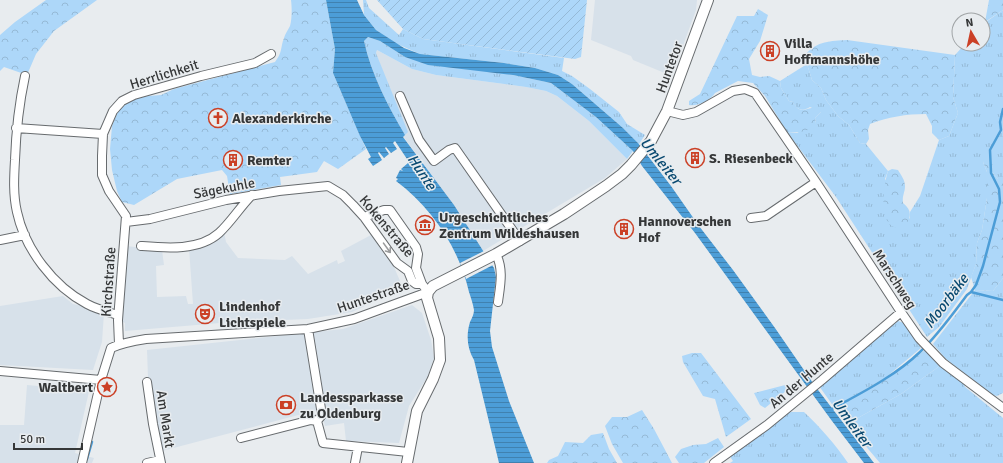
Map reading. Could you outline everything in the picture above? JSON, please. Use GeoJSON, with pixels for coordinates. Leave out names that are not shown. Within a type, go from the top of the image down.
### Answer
{"type":"FeatureCollection","features":[{"type":"Feature","properties":{"kind":"street","name":"Huntetor"},"geometry":{"type":"LineString","coordinates":[[520,241],[595,194],[622,174],[651,141],[668,111],[708,0]]}},
{"type":"Feature","properties":{"kind":"street","name":"Herrlichkeit"},"geometry":{"type":"LineString","coordinates":[[126,222],[124,213],[109,191],[102,175],[103,134],[113,111],[122,101],[130,96],[201,76],[255,63],[271,54]]}},
{"type":"Feature","properties":{"kind":"street"},"geometry":{"type":"LineString","coordinates":[[25,76],[20,97],[16,128],[15,195],[17,212],[25,235],[45,268],[59,284],[72,295],[88,305],[118,315]]}},
{"type":"Feature","properties":{"kind":"street","name":"Marschweg"},"geometry":{"type":"LineString","coordinates":[[668,111],[683,115],[696,112],[733,91],[745,89],[755,94],[816,182],[919,338],[943,364],[1003,408]]}},
{"type":"Feature","properties":{"kind":"street"},"geometry":{"type":"LineString","coordinates":[[400,96],[419,140],[434,161],[454,148],[520,241]]}},
{"type":"Feature","properties":{"kind":"street"},"geometry":{"type":"LineString","coordinates":[[16,128],[103,134]]}},
{"type":"Feature","properties":{"kind":"street"},"geometry":{"type":"LineString","coordinates":[[751,218],[766,216],[816,182]]}},
{"type":"Feature","properties":{"kind":"street","name":"Sägekuhle"},"geometry":{"type":"LineString","coordinates":[[126,222],[150,219],[252,195],[328,186]]}},
{"type":"Feature","properties":{"kind":"street","name":"Kokenstraße"},"geometry":{"type":"LineString","coordinates":[[328,186],[343,195],[364,217],[397,263],[408,271],[412,281],[425,288]]}},
{"type":"Feature","properties":{"kind":"street"},"geometry":{"type":"LineString","coordinates":[[142,246],[158,248],[190,246],[209,240],[221,230],[252,195]]}},
{"type":"Feature","properties":{"kind":"street"},"geometry":{"type":"LineString","coordinates":[[364,217],[384,210],[390,210],[416,247],[418,254],[416,268],[425,288],[439,338],[440,360],[417,411],[407,463]]}},
{"type":"Feature","properties":{"kind":"street","name":"Kirchstraße"},"geometry":{"type":"LineString","coordinates":[[119,344],[118,315],[126,222]]}},
{"type":"Feature","properties":{"kind":"street"},"geometry":{"type":"LineString","coordinates":[[0,240],[25,235]]}},
{"type":"Feature","properties":{"kind":"street","name":"Huntestraße"},"geometry":{"type":"LineString","coordinates":[[119,344],[146,339],[308,328],[354,319],[425,288],[433,286],[520,241]]}},
{"type":"Feature","properties":{"kind":"street"},"geometry":{"type":"LineString","coordinates":[[492,256],[499,260],[502,274],[498,302]]}},
{"type":"Feature","properties":{"kind":"street","name":"An der Hunte"},"geometry":{"type":"LineString","coordinates":[[714,463],[767,424],[822,380],[901,312]]}},
{"type":"Feature","properties":{"kind":"street"},"geometry":{"type":"LineString","coordinates":[[308,328],[322,415],[317,421]]}},
{"type":"Feature","properties":{"kind":"street"},"geometry":{"type":"LineString","coordinates":[[82,463],[101,380],[111,348],[119,344]]}},
{"type":"Feature","properties":{"kind":"street"},"geometry":{"type":"LineString","coordinates":[[0,371],[101,380]]}},
{"type":"Feature","properties":{"kind":"street","name":"Am Markt"},"geometry":{"type":"LineString","coordinates":[[147,382],[152,424],[161,462]]}},
{"type":"Feature","properties":{"kind":"street"},"geometry":{"type":"LineString","coordinates":[[241,438],[311,420],[317,421]]}},
{"type":"Feature","properties":{"kind":"street"},"geometry":{"type":"LineString","coordinates":[[317,421],[323,443],[408,452]]}},
{"type":"Feature","properties":{"kind":"street"},"geometry":{"type":"LineString","coordinates":[[355,463],[358,447]]}},
{"type":"Feature","properties":{"kind":"street"},"geometry":{"type":"LineString","coordinates":[[147,463],[161,462]]}},
{"type":"Feature","properties":{"kind":"shaded area"},"geometry":{"type":"Polygon","coordinates":[[[595,0],[697,0],[696,10],[672,76],[633,60],[631,56],[591,40],[595,0]]]}},
{"type":"Feature","properties":{"kind":"shaded area"},"geometry":{"type":"Polygon","coordinates":[[[377,50],[412,69],[436,75],[546,91],[557,96],[589,121],[627,159],[605,178],[483,251],[454,205],[403,136],[388,85],[376,53],[377,50]]]}},
{"type":"Feature","properties":{"kind":"shaded area"},"geometry":{"type":"Polygon","coordinates":[[[224,232],[226,242],[238,258],[285,260],[292,256],[308,274],[337,260],[338,264],[345,261],[341,251],[371,235],[394,267],[403,288],[352,312],[308,319],[232,322],[125,331],[125,323],[121,321],[126,246],[162,250],[164,265],[156,266],[157,297],[186,296],[188,304],[193,304],[189,248],[224,232]]]}},
{"type":"Feature","properties":{"kind":"shaded area"},"geometry":{"type":"Polygon","coordinates":[[[63,296],[73,304],[88,307],[104,313],[102,342],[93,370],[0,365],[0,306],[63,296]]]}},
{"type":"Feature","properties":{"kind":"shaded area"},"geometry":{"type":"Polygon","coordinates":[[[412,305],[422,313],[431,340],[434,358],[428,376],[409,406],[399,443],[346,441],[344,423],[325,426],[323,418],[324,413],[317,410],[162,451],[155,427],[151,382],[148,378],[147,350],[343,329],[412,305]]]}},
{"type":"Feature","properties":{"kind":"shaded area"},"geometry":{"type":"Polygon","coordinates":[[[50,383],[90,387],[75,453],[94,458],[92,463],[0,463],[0,425],[24,425],[27,385],[49,387],[50,383]]]}},
{"type":"Feature","properties":{"kind":"green space"},"geometry":{"type":"Polygon","coordinates":[[[46,0],[97,0],[54,31],[36,54],[27,75],[4,67],[0,71],[0,35],[15,22],[46,0]]]}},
{"type":"Feature","properties":{"kind":"green space"},"geometry":{"type":"Polygon","coordinates":[[[291,0],[326,0],[335,49],[333,73],[366,149],[338,169],[324,161],[317,172],[280,177],[281,185],[230,194],[227,176],[222,170],[177,179],[134,205],[122,202],[117,191],[112,170],[110,149],[112,126],[118,111],[130,100],[136,97],[161,95],[174,89],[275,62],[279,55],[284,36],[290,26],[292,13],[291,0]]]}},
{"type":"Feature","properties":{"kind":"green space"},"geometry":{"type":"Polygon","coordinates":[[[363,0],[366,0],[369,8],[399,35],[403,29],[423,39],[564,58],[562,71],[572,76],[590,89],[619,112],[627,124],[645,135],[639,144],[623,128],[572,84],[558,75],[535,68],[504,63],[420,54],[395,43],[376,30],[364,15],[363,0]]]}},
{"type":"Feature","properties":{"kind":"green space"},"geometry":{"type":"Polygon","coordinates":[[[377,0],[587,0],[581,57],[575,59],[423,39],[403,29],[377,0]]]}},
{"type":"Feature","properties":{"kind":"green space"},"geometry":{"type":"Polygon","coordinates":[[[989,0],[1003,0],[1003,10],[991,18],[991,12],[987,12],[989,0]]]}},
{"type":"Feature","properties":{"kind":"green space"},"geometry":{"type":"Polygon","coordinates":[[[758,9],[768,15],[760,41],[749,59],[752,75],[760,77],[769,76],[780,81],[781,88],[789,101],[793,102],[799,109],[802,110],[816,107],[821,108],[821,112],[815,118],[816,123],[811,129],[801,132],[787,132],[765,96],[753,83],[738,81],[715,93],[704,102],[696,105],[689,105],[689,101],[700,94],[737,16],[754,16],[758,9]]]}},
{"type":"Feature","properties":{"kind":"green space"},"geometry":{"type":"Polygon","coordinates":[[[1003,10],[1003,179],[998,179],[991,171],[989,157],[983,162],[987,172],[987,198],[982,230],[977,243],[976,264],[967,289],[939,327],[927,337],[836,197],[787,132],[797,133],[816,123],[815,118],[821,112],[810,107],[802,110],[796,107],[793,102],[789,101],[781,88],[780,81],[807,64],[812,80],[821,88],[826,100],[838,116],[849,125],[860,143],[866,144],[888,171],[885,179],[910,219],[910,212],[920,196],[939,140],[949,136],[958,113],[953,97],[955,55],[958,52],[991,52],[991,18],[1003,10]]]}},
{"type":"Feature","properties":{"kind":"green space"},"geometry":{"type":"Polygon","coordinates":[[[368,37],[380,41],[405,57],[513,75],[551,83],[596,117],[633,151],[627,159],[589,121],[557,96],[546,91],[436,75],[412,69],[377,50],[376,53],[408,132],[405,135],[386,101],[371,66],[364,41],[368,37]]]}},
{"type":"Feature","properties":{"kind":"green space"},"geometry":{"type":"Polygon","coordinates":[[[847,40],[955,55],[953,97],[958,113],[949,136],[939,140],[932,133],[932,126],[926,114],[897,116],[870,124],[868,130],[869,139],[866,144],[860,143],[849,125],[838,116],[826,100],[821,88],[812,80],[807,64],[806,54],[815,46],[825,42],[847,40]]]}},
{"type":"Feature","properties":{"kind":"green space"},"geometry":{"type":"Polygon","coordinates":[[[986,154],[989,157],[991,171],[998,179],[1003,179],[1003,278],[993,291],[975,290],[971,277],[976,264],[977,243],[982,230],[987,198],[987,172],[983,162],[984,155],[986,154]]]}},
{"type":"Feature","properties":{"kind":"green space"},"geometry":{"type":"Polygon","coordinates":[[[892,169],[898,170],[904,180],[905,190],[903,203],[908,208],[910,213],[906,225],[897,227],[894,227],[889,223],[884,209],[885,184],[888,171],[892,169]]]}},
{"type":"Feature","properties":{"kind":"green space"},"geometry":{"type":"Polygon","coordinates":[[[1003,278],[1003,393],[997,396],[993,395],[946,359],[933,344],[975,290],[993,291],[1003,278]]]}},
{"type":"Feature","properties":{"kind":"green space"},"geometry":{"type":"Polygon","coordinates":[[[898,321],[904,323],[921,348],[885,378],[834,407],[819,386],[898,321]]]}},
{"type":"Feature","properties":{"kind":"green space"},"geometry":{"type":"Polygon","coordinates":[[[925,350],[941,365],[901,394],[847,424],[835,408],[887,379],[925,350]]]}},
{"type":"Feature","properties":{"kind":"green space"},"geometry":{"type":"Polygon","coordinates":[[[692,353],[701,353],[751,419],[726,437],[715,399],[703,396],[683,362],[682,356],[692,353]]]}},
{"type":"Feature","properties":{"kind":"green space"},"geometry":{"type":"Polygon","coordinates":[[[941,365],[966,384],[964,386],[1003,418],[1003,463],[880,463],[847,424],[901,394],[941,365]]]}},
{"type":"Feature","properties":{"kind":"green space"},"geometry":{"type":"Polygon","coordinates":[[[789,384],[791,387],[765,408],[760,405],[754,393],[789,384]]]}},
{"type":"Feature","properties":{"kind":"green space"},"geometry":{"type":"Polygon","coordinates":[[[642,410],[672,463],[623,463],[612,444],[605,426],[612,417],[627,417],[642,410]]]}},
{"type":"Feature","properties":{"kind":"green space"},"geometry":{"type":"Polygon","coordinates":[[[791,412],[804,412],[828,436],[848,463],[730,463],[733,461],[729,455],[780,418],[791,412]]]}},
{"type":"Feature","properties":{"kind":"green space"},"geometry":{"type":"Polygon","coordinates":[[[603,433],[609,449],[617,463],[547,463],[549,460],[558,456],[565,442],[583,443],[591,435],[603,433]]]}},
{"type":"Feature","properties":{"kind":"green space"},"geometry":{"type":"Polygon","coordinates":[[[718,438],[724,447],[704,463],[679,463],[675,457],[681,449],[693,445],[706,444],[718,438]]]}},
{"type":"Feature","properties":{"kind":"water","name":"Hunte"},"geometry":{"type":"Polygon","coordinates":[[[326,0],[357,0],[364,15],[376,30],[404,48],[420,54],[504,63],[535,68],[558,75],[572,84],[638,143],[733,270],[815,386],[874,463],[864,463],[695,233],[642,166],[633,151],[596,117],[551,83],[513,75],[428,65],[405,57],[380,41],[368,37],[364,41],[371,66],[386,101],[405,135],[403,137],[454,205],[494,268],[496,277],[490,331],[492,347],[509,401],[534,463],[499,463],[468,341],[468,332],[474,310],[464,276],[451,245],[432,216],[396,181],[400,170],[403,171],[401,169],[408,163],[410,166],[411,165],[395,141],[393,143],[397,149],[391,153],[386,147],[385,148],[389,154],[384,158],[379,152],[378,153],[382,160],[373,166],[368,159],[371,157],[360,136],[333,73],[335,49],[326,0]]]}},
{"type":"Feature","properties":{"kind":"pier"},"geometry":{"type":"Polygon","coordinates":[[[484,251],[493,265],[466,279],[460,263],[484,251]]]}},
{"type":"Feature","properties":{"kind":"waterway","name":"Moorbäke"},"geometry":{"type":"LineString","coordinates":[[830,410],[877,384],[910,361],[933,339],[976,285],[983,266],[1000,202],[999,189],[991,173],[990,150],[1001,130],[1000,122],[1003,109]]}},
{"type":"Feature","properties":{"kind":"waterway"},"geometry":{"type":"LineString","coordinates":[[971,292],[1003,300]]}},
{"type":"Feature","properties":{"kind":"waterway"},"geometry":{"type":"LineString","coordinates":[[87,459],[92,442]]}},
{"type":"Feature","properties":{"kind":"place","name":"Villa Hoffmannshöhe"},"geometry":{"type":"Point","coordinates":[770,51]}},
{"type":"Feature","properties":{"kind":"place","name":"Alexanderkirche"},"geometry":{"type":"Point","coordinates":[218,118]}},
{"type":"Feature","properties":{"kind":"place","name":"S. Riesenbeck"},"geometry":{"type":"Point","coordinates":[695,158]}},
{"type":"Feature","properties":{"kind":"place","name":"Remter"},"geometry":{"type":"Point","coordinates":[233,160]}},
{"type":"Feature","properties":{"kind":"place","name":"Urgeschichtliches Zentrum Wildeshausen"},"geometry":{"type":"Point","coordinates":[425,225]}},
{"type":"Feature","properties":{"kind":"place","name":"Hannoverschen Hof"},"geometry":{"type":"Point","coordinates":[624,229]}},
{"type":"Feature","properties":{"kind":"place","name":"Lindenhof Lichtspiele"},"geometry":{"type":"Point","coordinates":[205,314]}},
{"type":"Feature","properties":{"kind":"place","name":"Waltbert"},"geometry":{"type":"Point","coordinates":[107,387]}},
{"type":"Feature","properties":{"kind":"place","name":"Landessparkasse zu Oldenburg"},"geometry":{"type":"Point","coordinates":[286,405]}},
{"type":"Feature","properties":{"kind":"water label","name":"Umleiter"},"geometry":{"type":"Point","coordinates":[661,161]}},
{"type":"Feature","properties":{"kind":"water label","name":"Umleiter"},"geometry":{"type":"Point","coordinates":[852,423]}}]}
